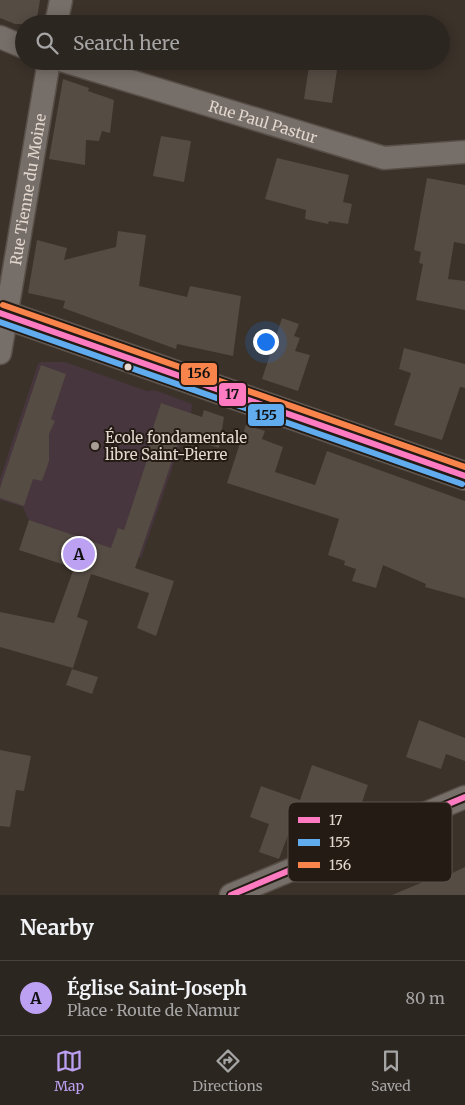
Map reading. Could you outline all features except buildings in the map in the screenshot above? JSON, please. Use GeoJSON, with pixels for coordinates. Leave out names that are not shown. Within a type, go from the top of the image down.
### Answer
{"type":"FeatureCollection","features":[{"type":"Feature","properties":{"kind":"main road"},"geometry":{"type":"LineString","coordinates":[[3,315],[465,476]]}},
{"type":"Feature","properties":{"kind":"street"},"geometry":{"type":"LineString","coordinates":[[58,15],[61,0]]}},
{"type":"Feature","properties":{"kind":"street"},"geometry":{"type":"LineString","coordinates":[[0,38],[15,44]]}},
{"type":"Feature","properties":{"kind":"street","name":"Rue Tienne du Moine"},"geometry":{"type":"LineString","coordinates":[[0,352],[3,315],[47,70]]}},
{"type":"Feature","properties":{"kind":"street","name":"Rue Paul Pastur"},"geometry":{"type":"LineString","coordinates":[[94,70],[384,158],[465,152]]}},
{"type":"Feature","properties":{"kind":"street"},"geometry":{"type":"LineString","coordinates":[[452,802],[465,797]]}},
{"type":"Feature","properties":{"kind":"street"},"geometry":{"type":"LineString","coordinates":[[231,895],[288,871]]}},
{"type":"Feature","properties":{"kind":"shaded area","name":"École fondamentale libre Saint-Pierre"},"geometry":{"type":"Polygon","coordinates":[[[41,362],[65,362],[147,391],[155,390],[192,404],[191,414],[141,558],[29,521],[23,507],[0,500],[0,479],[38,364],[41,362]]]}},
{"type":"Feature","properties":{"kind":"transit line","name":"156"},"geometry":{"type":"LineString","coordinates":[[3,305],[465,467]]}},
{"type":"Feature","properties":{"kind":"transit line","name":"17"},"geometry":{"type":"LineString","coordinates":[[0,313],[465,476]]}},
{"type":"Feature","properties":{"kind":"transit line","name":"155"},"geometry":{"type":"LineString","coordinates":[[0,322],[462,484]]}},
{"type":"Feature","properties":{"kind":"transit line","name":"17"},"geometry":{"type":"LineString","coordinates":[[452,802],[465,797]]}},
{"type":"Feature","properties":{"kind":"transit line","name":"17"},"geometry":{"type":"LineString","coordinates":[[231,895],[288,871]]}},
{"type":"Feature","properties":{"kind":"place","name":"École fondamentale libre Saint-Pierre"},"geometry":{"type":"Point","coordinates":[95,446]}},
{"type":"Feature","properties":{"kind":"place","name":"Église Saint-Joseph"},"geometry":{"type":"Point","coordinates":[79,554]}}]}
